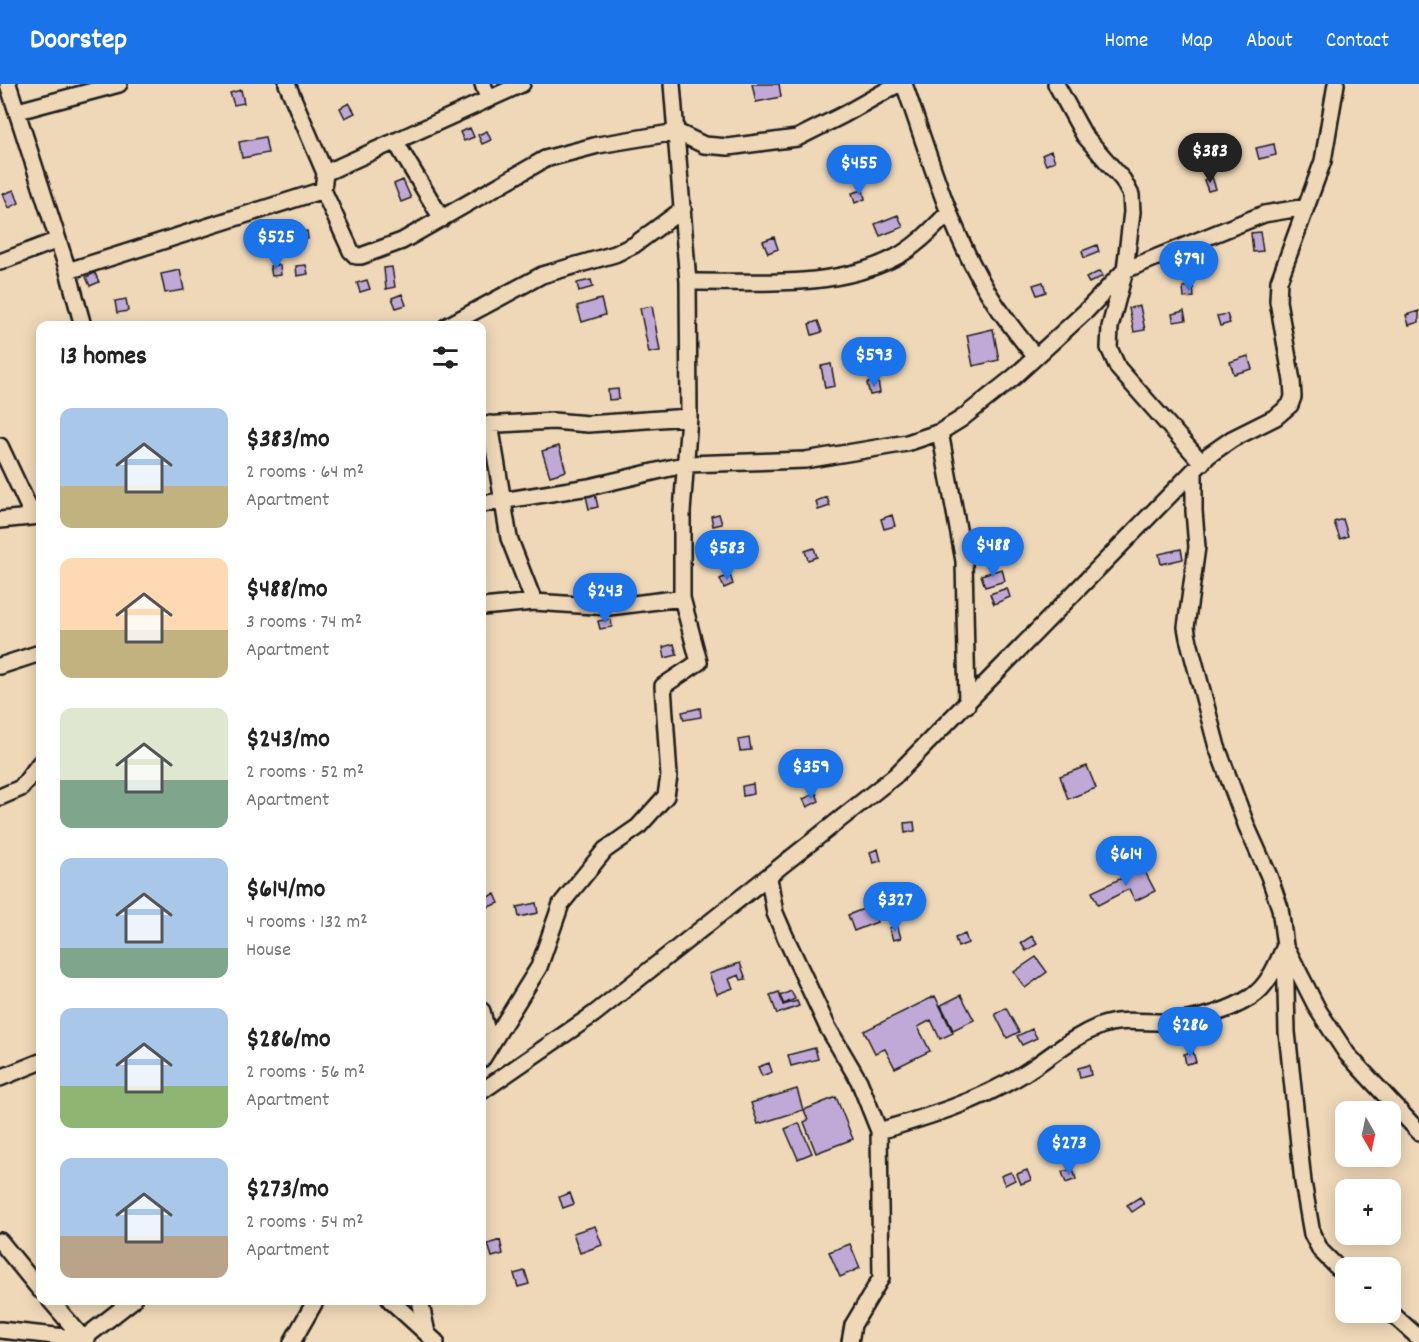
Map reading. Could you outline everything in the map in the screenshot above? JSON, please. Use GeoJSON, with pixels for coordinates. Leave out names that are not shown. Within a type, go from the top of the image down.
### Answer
{"type":"FeatureCollection","features":[{"type":"Feature","properties":{"kind":"street"},"geometry":{"type":"LineString","coordinates":[[8,84],[68,271],[82,321]]}},
{"type":"Feature","properties":{"kind":"street"},"geometry":{"type":"LineString","coordinates":[[18,111],[119,84]]}},
{"type":"Feature","properties":{"kind":"street"},"geometry":{"type":"LineString","coordinates":[[287,84],[325,173],[323,190],[356,256],[385,248],[442,219],[545,159],[598,145],[677,132],[704,145],[728,147],[797,138],[898,84]]}},
{"type":"Feature","properties":{"kind":"street"},"geometry":{"type":"LineString","coordinates":[[325,173],[396,141],[486,91],[522,84]]}},
{"type":"Feature","properties":{"kind":"street"},"geometry":{"type":"LineString","coordinates":[[486,1052],[539,967],[561,904],[605,850],[638,827],[666,796],[669,776],[663,686],[699,662],[682,598],[682,512],[689,417],[687,282],[672,84]]}},
{"type":"Feature","properties":{"kind":"street"},"geometry":{"type":"LineString","coordinates":[[904,84],[949,212],[979,277],[1005,320],[1035,356]]}},
{"type":"Feature","properties":{"kind":"street"},"geometry":{"type":"LineString","coordinates":[[1056,84],[1084,135],[1123,180],[1131,195],[1132,212],[1125,270],[1110,327],[1108,348],[1118,368],[1198,467],[1194,511],[1197,547],[1186,627],[1217,747],[1280,908],[1285,946],[1287,1032],[1303,1182],[1312,1233],[1321,1251],[1335,1265]]}},
{"type":"Feature","properties":{"kind":"street"},"geometry":{"type":"LineString","coordinates":[[486,1088],[594,1014],[769,878],[896,775],[1198,467],[1232,439],[1276,417],[1290,405],[1293,397],[1278,301],[1279,281],[1323,162],[1336,84]]}},
{"type":"Feature","properties":{"kind":"street"},"geometry":{"type":"LineString","coordinates":[[396,141],[442,219]]}},
{"type":"Feature","properties":{"kind":"street"},"geometry":{"type":"LineString","coordinates":[[68,271],[323,190]]}},
{"type":"Feature","properties":{"kind":"street"},"geometry":{"type":"LineString","coordinates":[[486,503],[589,487],[687,464],[806,460],[907,443],[940,432],[961,419],[1035,356],[1086,311],[1125,270],[1264,214],[1306,207]]}},
{"type":"Feature","properties":{"kind":"street"},"geometry":{"type":"LineString","coordinates":[[456,321],[542,275],[606,259],[634,245],[683,209]]}},
{"type":"Feature","properties":{"kind":"street"},"geometry":{"type":"LineString","coordinates":[[687,282],[819,280],[873,267],[898,256],[920,241],[949,212]]}},
{"type":"Feature","properties":{"kind":"street"},"geometry":{"type":"LineString","coordinates":[[0,262],[58,240]]}},
{"type":"Feature","properties":{"kind":"street"},"geometry":{"type":"LineString","coordinates":[[534,602],[509,538],[504,500],[486,424],[553,421],[588,424],[689,417]]}},
{"type":"Feature","properties":{"kind":"street"},"geometry":{"type":"LineString","coordinates":[[940,432],[964,561],[966,705]]}},
{"type":"Feature","properties":{"kind":"street"},"geometry":{"type":"LineString","coordinates":[[0,446],[36,515],[0,519]]}},
{"type":"Feature","properties":{"kind":"street"},"geometry":{"type":"LineString","coordinates":[[486,607],[534,602],[609,607],[682,598]]}},
{"type":"Feature","properties":{"kind":"street"},"geometry":{"type":"LineString","coordinates":[[0,666],[36,654]]}},
{"type":"Feature","properties":{"kind":"street"},"geometry":{"type":"LineString","coordinates":[[0,797],[21,788],[36,768]]}},
{"type":"Feature","properties":{"kind":"street"},"geometry":{"type":"LineString","coordinates":[[769,878],[776,913],[785,936],[828,1028],[858,1081],[879,1131],[881,1278],[853,1325],[850,1342]]}},
{"type":"Feature","properties":{"kind":"street"},"geometry":{"type":"LineString","coordinates":[[879,1131],[935,1116],[974,1100],[1024,1074],[1069,1040],[1103,1025],[1173,1022],[1214,1013],[1232,1006],[1252,996],[1266,983],[1285,946]]}},
{"type":"Feature","properties":{"kind":"street"},"geometry":{"type":"LineString","coordinates":[[1285,946],[1318,1010],[1347,1053],[1419,1132]]}},
{"type":"Feature","properties":{"kind":"street"},"geometry":{"type":"LineString","coordinates":[[486,1028],[490,1045]]}},
{"type":"Feature","properties":{"kind":"street"},"geometry":{"type":"LineString","coordinates":[[0,1078],[36,1064]]}},
{"type":"Feature","properties":{"kind":"street"},"geometry":{"type":"LineString","coordinates":[[0,1241],[36,1285]]}},
{"type":"Feature","properties":{"kind":"street"},"geometry":{"type":"LineString","coordinates":[[54,1305],[85,1341]]}},
{"type":"Feature","properties":{"kind":"street"},"geometry":{"type":"LineString","coordinates":[[0,1330],[85,1341],[126,1305]]}},
{"type":"Feature","properties":{"kind":"street"},"geometry":{"type":"LineString","coordinates":[[292,1342],[313,1305]]}},
{"type":"Feature","properties":{"kind":"street"},"geometry":{"type":"LineString","coordinates":[[395,1305],[430,1339]]}},
{"type":"Feature","properties":{"kind":"street"},"geometry":{"type":"LineString","coordinates":[[421,1305],[430,1339]]}},
{"type":"Feature","properties":{"kind":"street"},"geometry":{"type":"LineString","coordinates":[[1401,1322],[1419,1338]]}},
{"type":"Feature","properties":{"kind":"street"},"geometry":{"type":"LineString","coordinates":[[0,1340],[25,1334]]}},
{"type":"Feature","properties":{"kind":"building"},"geometry":{"type":"Polygon","coordinates":[[[752,84],[779,84],[781,97],[756,102],[752,84]]]}},
{"type":"Feature","properties":{"kind":"building"},"geometry":{"type":"Polygon","coordinates":[[[241,90],[244,103],[234,105],[230,93],[241,90]]]}},
{"type":"Feature","properties":{"kind":"building"},"geometry":{"type":"Polygon","coordinates":[[[349,103],[355,113],[345,118],[340,108],[349,103]]]}},
{"type":"Feature","properties":{"kind":"building"},"geometry":{"type":"Polygon","coordinates":[[[470,128],[474,137],[464,141],[460,132],[470,128]]]}},
{"type":"Feature","properties":{"kind":"building"},"geometry":{"type":"Polygon","coordinates":[[[487,131],[491,140],[482,144],[478,135],[487,131]]]}},
{"type":"Feature","properties":{"kind":"building"},"geometry":{"type":"Polygon","coordinates":[[[265,137],[268,153],[242,158],[239,142],[265,137]]]}},
{"type":"Feature","properties":{"kind":"building"},"geometry":{"type":"Polygon","coordinates":[[[1274,144],[1276,155],[1259,159],[1256,148],[1274,144]]]}},
{"type":"Feature","properties":{"kind":"building"},"geometry":{"type":"Polygon","coordinates":[[[1051,151],[1055,161],[1046,165],[1042,155],[1051,151]]]}},
{"type":"Feature","properties":{"kind":"building"},"geometry":{"type":"Polygon","coordinates":[[[1212,177],[1216,189],[1208,191],[1204,180],[1212,177]]]}},
{"type":"Feature","properties":{"kind":"building"},"geometry":{"type":"Polygon","coordinates":[[[403,180],[411,198],[401,202],[394,184],[403,180]]]}},
{"type":"Feature","properties":{"kind":"building"},"geometry":{"type":"Polygon","coordinates":[[[14,190],[19,203],[9,208],[3,194],[14,190]]]}},
{"type":"Feature","properties":{"kind":"building"},"geometry":{"type":"Polygon","coordinates":[[[863,190],[865,199],[855,203],[852,193],[863,190]]]}},
{"type":"Feature","properties":{"kind":"building"},"geometry":{"type":"Polygon","coordinates":[[[898,215],[903,227],[880,236],[875,224],[898,215]]]}},
{"type":"Feature","properties":{"kind":"building"},"geometry":{"type":"Polygon","coordinates":[[[307,231],[308,239],[286,243],[285,234],[307,231]]]}},
{"type":"Feature","properties":{"kind":"building"},"geometry":{"type":"Polygon","coordinates":[[[1260,232],[1263,251],[1253,252],[1251,233],[1260,232]]]}},
{"type":"Feature","properties":{"kind":"building"},"geometry":{"type":"Polygon","coordinates":[[[774,237],[778,249],[768,253],[763,241],[774,237]]]}},
{"type":"Feature","properties":{"kind":"building"},"geometry":{"type":"Polygon","coordinates":[[[1097,245],[1099,252],[1084,258],[1082,251],[1097,245]]]}},
{"type":"Feature","properties":{"kind":"building"},"geometry":{"type":"Polygon","coordinates":[[[280,265],[281,275],[272,276],[270,266],[280,265]]]}},
{"type":"Feature","properties":{"kind":"building"},"geometry":{"type":"Polygon","coordinates":[[[306,265],[308,274],[297,276],[296,266],[306,265]]]}},
{"type":"Feature","properties":{"kind":"building"},"geometry":{"type":"Polygon","coordinates":[[[392,267],[395,287],[386,289],[384,268],[392,267]]]}},
{"type":"Feature","properties":{"kind":"building"},"geometry":{"type":"Polygon","coordinates":[[[180,270],[184,290],[165,293],[161,274],[180,270]]]}},
{"type":"Feature","properties":{"kind":"building"},"geometry":{"type":"Polygon","coordinates":[[[1100,271],[1103,276],[1089,283],[1086,278],[1100,271]]]}},
{"type":"Feature","properties":{"kind":"building"},"geometry":{"type":"Polygon","coordinates":[[[95,273],[99,282],[90,286],[86,277],[95,273]]]}},
{"type":"Feature","properties":{"kind":"building"},"geometry":{"type":"Polygon","coordinates":[[[367,280],[370,289],[360,292],[357,283],[367,280]]]}},
{"type":"Feature","properties":{"kind":"building"},"geometry":{"type":"Polygon","coordinates":[[[591,280],[593,287],[579,291],[577,283],[591,280]]]}},
{"type":"Feature","properties":{"kind":"building"},"geometry":{"type":"Polygon","coordinates":[[[1043,282],[1046,292],[1037,295],[1033,285],[1043,282]]]}},
{"type":"Feature","properties":{"kind":"building"},"geometry":{"type":"Polygon","coordinates":[[[1193,286],[1194,297],[1184,298],[1183,287],[1193,286]]]}},
{"type":"Feature","properties":{"kind":"building"},"geometry":{"type":"Polygon","coordinates":[[[402,294],[406,305],[396,308],[392,298],[402,294]]]}},
{"type":"Feature","properties":{"kind":"building"},"geometry":{"type":"Polygon","coordinates":[[[126,299],[128,311],[117,313],[115,301],[126,299]]]}},
{"type":"Feature","properties":{"kind":"building"},"geometry":{"type":"Polygon","coordinates":[[[601,299],[605,315],[582,322],[577,306],[601,299]]]}},
{"type":"Feature","properties":{"kind":"building"},"geometry":{"type":"Polygon","coordinates":[[[652,306],[660,351],[649,353],[640,308],[652,306]]]}},
{"type":"Feature","properties":{"kind":"building"},"geometry":{"type":"Polygon","coordinates":[[[1140,306],[1145,330],[1134,332],[1129,308],[1140,306]]]}},
{"type":"Feature","properties":{"kind":"building"},"geometry":{"type":"Polygon","coordinates":[[[1184,311],[1186,320],[1174,322],[1172,314],[1184,311]]]}},
{"type":"Feature","properties":{"kind":"building"},"geometry":{"type":"Polygon","coordinates":[[[1419,311],[1419,322],[1409,325],[1406,315],[1419,311]]]}},
{"type":"Feature","properties":{"kind":"building"},"geometry":{"type":"Polygon","coordinates":[[[1227,314],[1230,323],[1220,326],[1217,316],[1227,314]]]}},
{"type":"Feature","properties":{"kind":"building"},"geometry":{"type":"Polygon","coordinates":[[[818,321],[822,332],[812,335],[809,324],[818,321]]]}},
{"type":"Feature","properties":{"kind":"building"},"geometry":{"type":"Polygon","coordinates":[[[993,329],[999,360],[973,366],[967,335],[993,329]]]}},
{"type":"Feature","properties":{"kind":"building"},"geometry":{"type":"Polygon","coordinates":[[[1248,356],[1252,369],[1234,374],[1230,362],[1248,356]]]}},
{"type":"Feature","properties":{"kind":"building"},"geometry":{"type":"Polygon","coordinates":[[[831,364],[835,386],[825,388],[821,366],[831,364]]]}},
{"type":"Feature","properties":{"kind":"building"},"geometry":{"type":"Polygon","coordinates":[[[878,381],[880,393],[870,395],[867,383],[878,381]]]}},
{"type":"Feature","properties":{"kind":"building"},"geometry":{"type":"Polygon","coordinates":[[[618,389],[619,399],[609,400],[608,390],[618,389]]]}},
{"type":"Feature","properties":{"kind":"building"},"geometry":{"type":"Polygon","coordinates":[[[559,446],[566,471],[550,476],[542,451],[559,446]]]}},
{"type":"Feature","properties":{"kind":"building"},"geometry":{"type":"Polygon","coordinates":[[[595,494],[598,507],[589,509],[586,496],[595,494]]]}},
{"type":"Feature","properties":{"kind":"building"},"geometry":{"type":"Polygon","coordinates":[[[827,497],[830,506],[818,510],[816,501],[827,497]]]}},
{"type":"Feature","properties":{"kind":"building"},"geometry":{"type":"Polygon","coordinates":[[[719,514],[722,524],[713,526],[711,516],[719,514]]]}},
{"type":"Feature","properties":{"kind":"building"},"geometry":{"type":"Polygon","coordinates":[[[892,515],[895,526],[884,529],[881,519],[892,515]]]}},
{"type":"Feature","properties":{"kind":"building"},"geometry":{"type":"Polygon","coordinates":[[[1343,519],[1348,536],[1340,539],[1334,522],[1343,519]]]}},
{"type":"Feature","properties":{"kind":"building"},"geometry":{"type":"Polygon","coordinates":[[[814,548],[817,557],[808,560],[805,551],[814,548]]]}},
{"type":"Feature","properties":{"kind":"building"},"geometry":{"type":"Polygon","coordinates":[[[1181,549],[1183,559],[1161,564],[1159,554],[1181,549]]]}},
{"type":"Feature","properties":{"kind":"building"},"geometry":{"type":"Polygon","coordinates":[[[1002,569],[1005,581],[985,587],[981,575],[1002,569]]]}},
{"type":"Feature","properties":{"kind":"building"},"geometry":{"type":"Polygon","coordinates":[[[730,575],[733,584],[724,588],[720,579],[730,575]]]}},
{"type":"Feature","properties":{"kind":"building"},"geometry":{"type":"Polygon","coordinates":[[[1007,588],[1010,597],[994,604],[990,594],[1007,588]]]}},
{"type":"Feature","properties":{"kind":"building"},"geometry":{"type":"Polygon","coordinates":[[[611,619],[612,627],[600,629],[598,621],[611,619]]]}},
{"type":"Feature","properties":{"kind":"building"},"geometry":{"type":"Polygon","coordinates":[[[674,644],[677,655],[665,658],[663,647],[674,644]]]}},
{"type":"Feature","properties":{"kind":"building"},"geometry":{"type":"Polygon","coordinates":[[[700,708],[701,717],[684,720],[682,712],[700,708]]]}},
{"type":"Feature","properties":{"kind":"building"},"geometry":{"type":"Polygon","coordinates":[[[749,738],[751,750],[740,751],[738,740],[749,738]]]}},
{"type":"Feature","properties":{"kind":"building"},"geometry":{"type":"Polygon","coordinates":[[[1087,766],[1096,788],[1068,799],[1060,776],[1087,766]]]}},
{"type":"Feature","properties":{"kind":"building"},"geometry":{"type":"Polygon","coordinates":[[[753,784],[754,794],[743,796],[742,786],[753,784]]]}},
{"type":"Feature","properties":{"kind":"building"},"geometry":{"type":"Polygon","coordinates":[[[816,793],[819,801],[807,807],[803,799],[816,793]]]}},
{"type":"Feature","properties":{"kind":"building"},"geometry":{"type":"Polygon","coordinates":[[[914,822],[915,831],[905,833],[904,823],[914,822]]]}},
{"type":"Feature","properties":{"kind":"building"},"geometry":{"type":"Polygon","coordinates":[[[878,849],[881,861],[873,863],[870,852],[878,849]]]}},
{"type":"Feature","properties":{"kind":"building"},"geometry":{"type":"Polygon","coordinates":[[[1143,868],[1155,891],[1135,901],[1129,889],[1098,905],[1092,892],[1143,868]]]}},
{"type":"Feature","properties":{"kind":"building"},"geometry":{"type":"Polygon","coordinates":[[[495,894],[499,903],[488,907],[486,898],[495,894]]]}},
{"type":"Feature","properties":{"kind":"building"},"geometry":{"type":"Polygon","coordinates":[[[894,898],[902,919],[890,923],[883,902],[894,898]]]}},
{"type":"Feature","properties":{"kind":"building"},"geometry":{"type":"Polygon","coordinates":[[[536,903],[538,913],[519,917],[517,907],[536,903]]]}},
{"type":"Feature","properties":{"kind":"building"},"geometry":{"type":"Polygon","coordinates":[[[871,906],[877,922],[854,931],[848,915],[871,906]]]}},
{"type":"Feature","properties":{"kind":"building"},"geometry":{"type":"Polygon","coordinates":[[[897,925],[901,938],[893,940],[889,928],[897,925]]]}},
{"type":"Feature","properties":{"kind":"building"},"geometry":{"type":"Polygon","coordinates":[[[965,934],[968,943],[958,947],[955,938],[965,934]]]}},
{"type":"Feature","properties":{"kind":"building"},"geometry":{"type":"Polygon","coordinates":[[[1032,936],[1037,944],[1026,951],[1021,943],[1032,936]]]}},
{"type":"Feature","properties":{"kind":"building"},"geometry":{"type":"Polygon","coordinates":[[[1036,957],[1047,972],[1025,988],[1014,972],[1036,957]]]}},
{"type":"Feature","properties":{"kind":"building"},"geometry":{"type":"Polygon","coordinates":[[[740,963],[746,979],[741,980],[739,975],[729,979],[733,988],[717,994],[709,974],[740,963]]]}},
{"type":"Feature","properties":{"kind":"building"},"geometry":{"type":"Polygon","coordinates":[[[791,991],[795,999],[784,1004],[780,996],[791,991]]]}},
{"type":"Feature","properties":{"kind":"building"},"geometry":{"type":"Polygon","coordinates":[[[779,992],[783,1005],[797,1001],[799,1006],[777,1014],[770,995],[779,992]]]}},
{"type":"Feature","properties":{"kind":"building"},"geometry":{"type":"Polygon","coordinates":[[[961,995],[974,1020],[953,1030],[941,1005],[961,995]]]}},
{"type":"Feature","properties":{"kind":"building"},"geometry":{"type":"Polygon","coordinates":[[[935,996],[953,1033],[940,1039],[931,1020],[918,1027],[930,1051],[895,1068],[885,1049],[875,1053],[864,1031],[935,996]]]}},
{"type":"Feature","properties":{"kind":"building"},"geometry":{"type":"Polygon","coordinates":[[[1006,1008],[1019,1032],[1007,1038],[995,1014],[1006,1008]]]}},
{"type":"Feature","properties":{"kind":"building"},"geometry":{"type":"Polygon","coordinates":[[[1032,1029],[1037,1038],[1022,1045],[1017,1036],[1032,1029]]]}},
{"type":"Feature","properties":{"kind":"building"},"geometry":{"type":"Polygon","coordinates":[[[815,1048],[818,1059],[791,1066],[788,1055],[815,1048]]]}},
{"type":"Feature","properties":{"kind":"building"},"geometry":{"type":"Polygon","coordinates":[[[1193,1052],[1196,1062],[1186,1064],[1184,1054],[1193,1052]]]}},
{"type":"Feature","properties":{"kind":"building"},"geometry":{"type":"Polygon","coordinates":[[[769,1063],[772,1072],[762,1076],[758,1067],[769,1063]]]}},
{"type":"Feature","properties":{"kind":"building"},"geometry":{"type":"Polygon","coordinates":[[[1089,1065],[1091,1075],[1080,1078],[1078,1068],[1089,1065]]]}},
{"type":"Feature","properties":{"kind":"building"},"geometry":{"type":"Polygon","coordinates":[[[797,1089],[803,1110],[758,1124],[751,1103],[797,1089]]]}},
{"type":"Feature","properties":{"kind":"building"},"geometry":{"type":"Polygon","coordinates":[[[836,1097],[853,1139],[816,1153],[804,1122],[808,1120],[804,1110],[836,1097]]]}},
{"type":"Feature","properties":{"kind":"building"},"geometry":{"type":"Polygon","coordinates":[[[799,1123],[812,1153],[798,1159],[785,1129],[799,1123]]]}},
{"type":"Feature","properties":{"kind":"building"},"geometry":{"type":"Polygon","coordinates":[[[1073,1169],[1076,1179],[1066,1183],[1062,1172],[1073,1169]]]}},
{"type":"Feature","properties":{"kind":"building"},"geometry":{"type":"Polygon","coordinates":[[[1027,1170],[1031,1180],[1021,1184],[1017,1174],[1027,1170]]]}},
{"type":"Feature","properties":{"kind":"building"},"geometry":{"type":"Polygon","coordinates":[[[1011,1172],[1015,1180],[1005,1185],[1001,1176],[1011,1172]]]}},
{"type":"Feature","properties":{"kind":"building"},"geometry":{"type":"Polygon","coordinates":[[[570,1193],[574,1204],[563,1208],[559,1197],[570,1193]]]}},
{"type":"Feature","properties":{"kind":"building"},"geometry":{"type":"Polygon","coordinates":[[[1140,1197],[1144,1204],[1132,1212],[1127,1205],[1140,1197]]]}},
{"type":"Feature","properties":{"kind":"building"},"geometry":{"type":"Polygon","coordinates":[[[595,1226],[602,1245],[580,1253],[573,1233],[595,1226]]]}},
{"type":"Feature","properties":{"kind":"building"},"geometry":{"type":"Polygon","coordinates":[[[500,1240],[503,1254],[492,1257],[488,1244],[500,1240]]]}},
{"type":"Feature","properties":{"kind":"building"},"geometry":{"type":"Polygon","coordinates":[[[850,1244],[860,1268],[840,1277],[829,1252],[850,1244]]]}},
{"type":"Feature","properties":{"kind":"building"},"geometry":{"type":"Polygon","coordinates":[[[525,1271],[529,1284],[518,1287],[514,1274],[525,1271]]]}}]}
